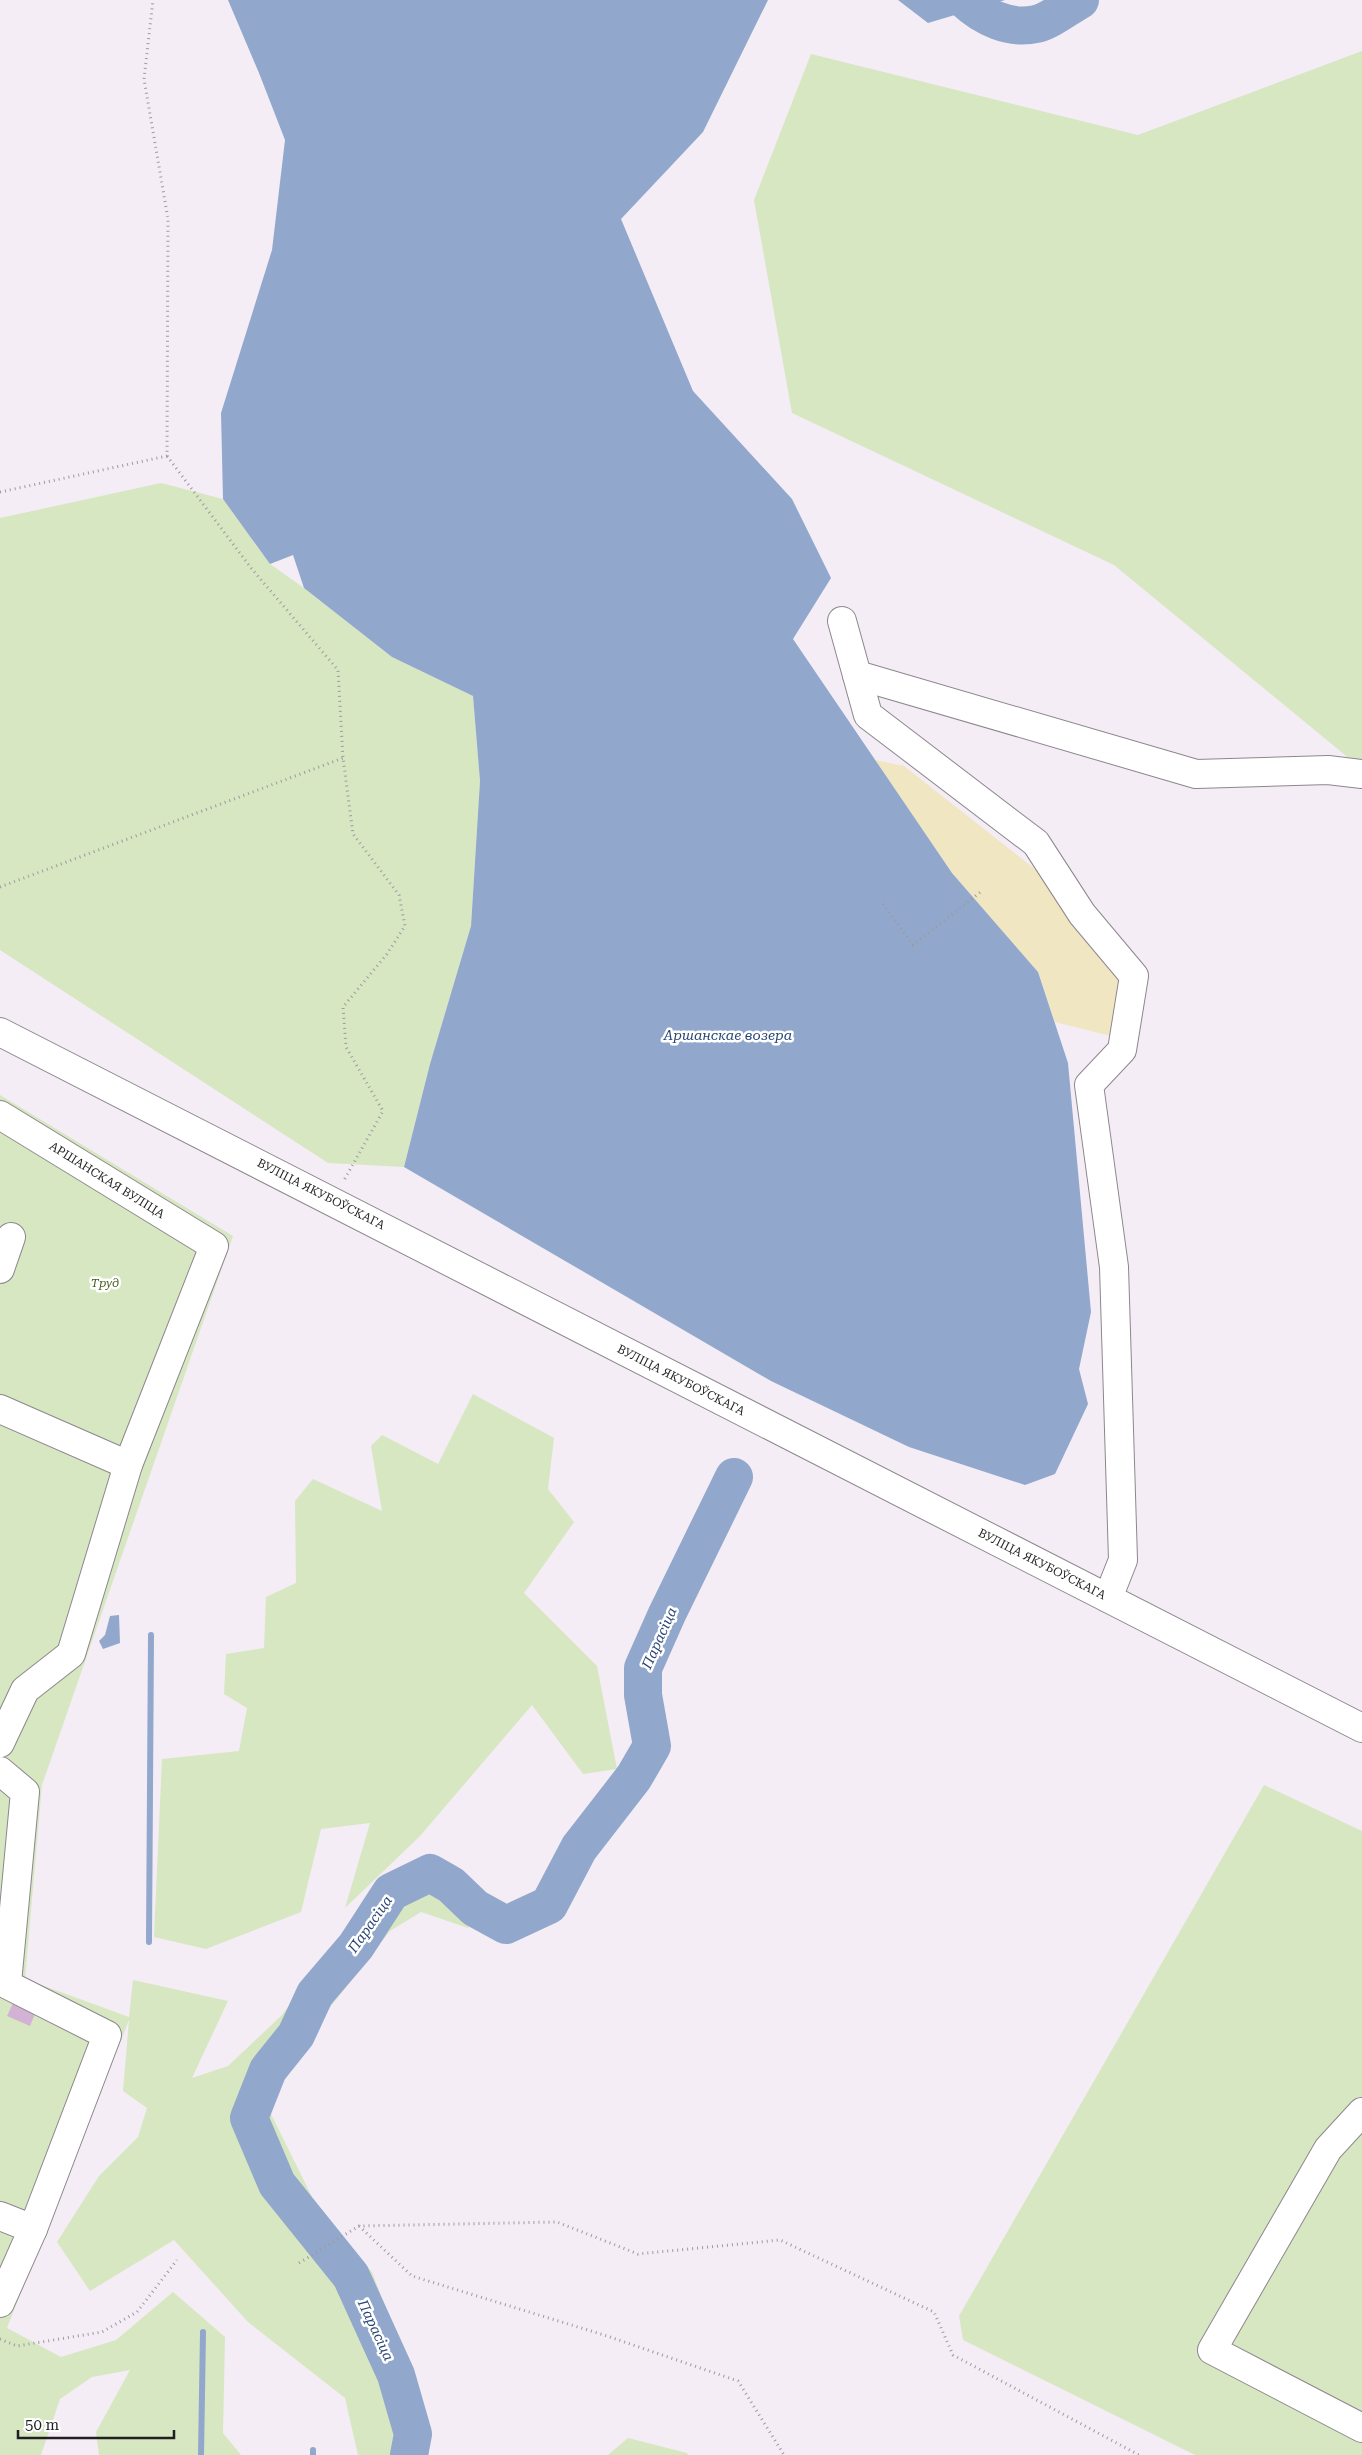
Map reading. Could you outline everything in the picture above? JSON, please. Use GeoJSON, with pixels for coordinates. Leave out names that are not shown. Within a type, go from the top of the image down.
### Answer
{"type":"FeatureCollection","features":[{"type":"Feature","properties":{"kind":"main road"},"geometry":{"type":"LineString","coordinates":[[842,621],[868,714],[1036,843],[1082,914],[1134,976],[1122,1050],[1088,1085],[1114,1277],[1123,1560],[1108,1598]]}},
{"type":"Feature","properties":{"kind":"main road"},"geometry":{"type":"LineString","coordinates":[[857,675],[1196,774],[1328,770],[1362,774]]}},
{"type":"Feature","properties":{"kind":"main road","name":"ВУЛІЦА ЯКУБОЎСКАГА"},"geometry":{"type":"LineString","coordinates":[[0,1032],[1362,1728]]}},
{"type":"Feature","properties":{"kind":"main road","name":"АРШАНСКАЯ ВУЛІЦА"},"geometry":{"type":"LineString","coordinates":[[0,1115],[214,1246],[128,1465]]}},
{"type":"Feature","properties":{"kind":"main road"},"geometry":{"type":"LineString","coordinates":[[0,1269],[11,1237]]}},
{"type":"Feature","properties":{"kind":"main road"},"geometry":{"type":"LineString","coordinates":[[0,1409],[128,1465],[71,1654],[25,1690],[0,1742]]}},
{"type":"Feature","properties":{"kind":"main road"},"geometry":{"type":"LineString","coordinates":[[0,1771],[25,1792],[3,1982],[107,2035],[33,2229],[0,2303]]}},
{"type":"Feature","properties":{"kind":"main road"},"geometry":{"type":"LineString","coordinates":[[1362,2112],[1328,2149],[1212,2350],[1362,2428]]}},
{"type":"Feature","properties":{"kind":"main road"},"geometry":{"type":"LineString","coordinates":[[0,2216],[33,2229]]}},
{"type":"Feature","properties":{"kind":"path"},"geometry":{"type":"LineString","coordinates":[[153,0],[144,79],[168,219],[167,456],[252,568],[338,670],[343,758],[353,834],[399,894],[405,926],[388,954],[344,1007],[346,1047],[383,1111],[332,1200]]}},
{"type":"Feature","properties":{"kind":"path"},"geometry":{"type":"LineString","coordinates":[[0,492],[167,456]]}},
{"type":"Feature","properties":{"kind":"path"},"geometry":{"type":"LineString","coordinates":[[0,887],[343,758]]}},
{"type":"Feature","properties":{"kind":"path"},"geometry":{"type":"LineString","coordinates":[[883,904],[914,946],[983,890]]}},
{"type":"Feature","properties":{"kind":"path"},"geometry":{"type":"LineString","coordinates":[[298,2263],[359,2226],[557,2222],[638,2254],[780,2240],[934,2312],[953,2354],[1139,2455]]}},
{"type":"Feature","properties":{"kind":"path"},"geometry":{"type":"LineString","coordinates":[[359,2226],[412,2276],[604,2335],[738,2382],[784,2455]]}},
{"type":"Feature","properties":{"kind":"path"},"geometry":{"type":"LineString","coordinates":[[0,2339],[17,2346],[102,2332],[137,2312],[177,2260]]}},
{"type":"Feature","properties":{"kind":"green space"},"geometry":{"type":"Polygon","coordinates":[[[1362,51],[1362,769],[1114,565],[792,413],[754,200],[811,54],[1138,135],[1362,51]]]}},
{"type":"Feature","properties":{"kind":"green space"},"geometry":{"type":"Polygon","coordinates":[[[161,483],[223,499],[270,564],[304,588],[392,657],[473,696],[480,781],[471,926],[430,1064],[404,1167],[328,1163],[0,950],[0,518],[161,483]]]}},
{"type":"Feature","properties":{"kind":"green space","name":"Труд"},"geometry":{"type":"Polygon","coordinates":[[[0,1095],[233,1236],[42,1785],[25,1979],[129,2017],[133,1980],[228,2001],[192,2078],[228,2066],[281,2016],[378,1889],[427,1863],[483,1889],[468,1928],[421,1912],[390,1931],[320,2020],[268,2108],[322,2217],[372,2272],[417,2390],[402,2417],[398,2455],[358,2455],[345,2398],[248,2322],[174,2240],[90,2291],[57,2242],[99,2176],[138,2137],[147,2108],[123,2091],[129,2020],[7,2328],[61,2357],[116,2340],[173,2292],[225,2337],[223,2433],[241,2455],[99,2455],[96,2432],[130,2370],[92,2377],[60,2399],[41,2455],[0,2455],[0,1095]]]}},
{"type":"Feature","properties":{"kind":"green space"},"geometry":{"type":"Polygon","coordinates":[[[473,1394],[554,1438],[548,1489],[574,1522],[524,1593],[597,1666],[617,1769],[583,1774],[532,1705],[420,1836],[345,1908],[370,1823],[321,1829],[301,1912],[206,1949],[154,1937],[162,1759],[239,1751],[247,1708],[224,1694],[226,1654],[264,1648],[266,1597],[296,1583],[295,1501],[313,1479],[382,1511],[371,1446],[382,1435],[438,1464],[473,1394]]]}},
{"type":"Feature","properties":{"kind":"green space"},"geometry":{"type":"Polygon","coordinates":[[[1264,1785],[1362,1831],[1362,2455],[1195,2455],[963,2340],[959,2316],[1264,1785]]]}},
{"type":"Feature","properties":{"kind":"green space"},"geometry":{"type":"Polygon","coordinates":[[[628,2438],[687,2453],[688,2455],[608,2455],[628,2438]]]}},
{"type":"Feature","properties":{"kind":"sand"},"geometry":{"type":"Polygon","coordinates":[[[875,760],[904,766],[1035,869],[1125,980],[1115,1037],[1055,1022],[1038,972],[952,873],[875,760]]]}},
{"type":"Feature","properties":{"kind":"water","name":"Аршанскае возера"},"geometry":{"type":"Polygon","coordinates":[[[228,0],[768,0],[703,132],[621,219],[693,391],[792,499],[831,578],[793,639],[952,873],[1038,972],[1068,1063],[1091,1312],[1079,1369],[1088,1404],[1055,1474],[1025,1485],[909,1447],[771,1381],[404,1167],[430,1064],[471,926],[480,781],[473,696],[392,657],[304,588],[293,555],[270,564],[223,499],[221,413],[272,250],[285,140],[228,0]]]}},
{"type":"Feature","properties":{"kind":"water"},"geometry":{"type":"Polygon","coordinates":[[[898,0],[1005,0],[928,23],[898,0]]]}},
{"type":"Feature","properties":{"kind":"water"},"geometry":{"type":"Polygon","coordinates":[[[119,1615],[120,1643],[103,1649],[99,1641],[105,1635],[110,1616],[119,1615]]]}},
{"type":"Feature","properties":{"kind":"building"},"geometry":{"type":"Polygon","coordinates":[[[15,1999],[37,2009],[30,2026],[7,2016],[15,1999]]]}},
{"type":"Feature","properties":{"kind":"waterway","name":"Парасіца"},"geometry":{"type":"LineString","coordinates":[[965,0],[989,17],[1007,24],[1016,25],[1041,23],[1080,0]]}},
{"type":"Feature","properties":{"kind":"waterway","name":"Парасіца"},"geometry":{"type":"LineString","coordinates":[[409,2455],[413,2434],[396,2375],[351,2276],[277,2184],[249,2118],[268,2070],[296,2035],[315,1994],[356,1946],[391,1892],[430,1873],[451,1885],[475,1908],[506,1925],[549,1905],[579,1848],[634,1777],[652,1746],[643,1695],[643,1668],[667,1614],[734,1477]]}},
{"type":"Feature","properties":{"kind":"waterway"},"geometry":{"type":"LineString","coordinates":[[149,1942],[151,1635]]}},
{"type":"Feature","properties":{"kind":"waterway"},"geometry":{"type":"LineString","coordinates":[[201,2455],[203,2332]]}},
{"type":"Feature","properties":{"kind":"waterway"},"geometry":{"type":"LineString","coordinates":[[313,2450],[313,2455]]}}]}
